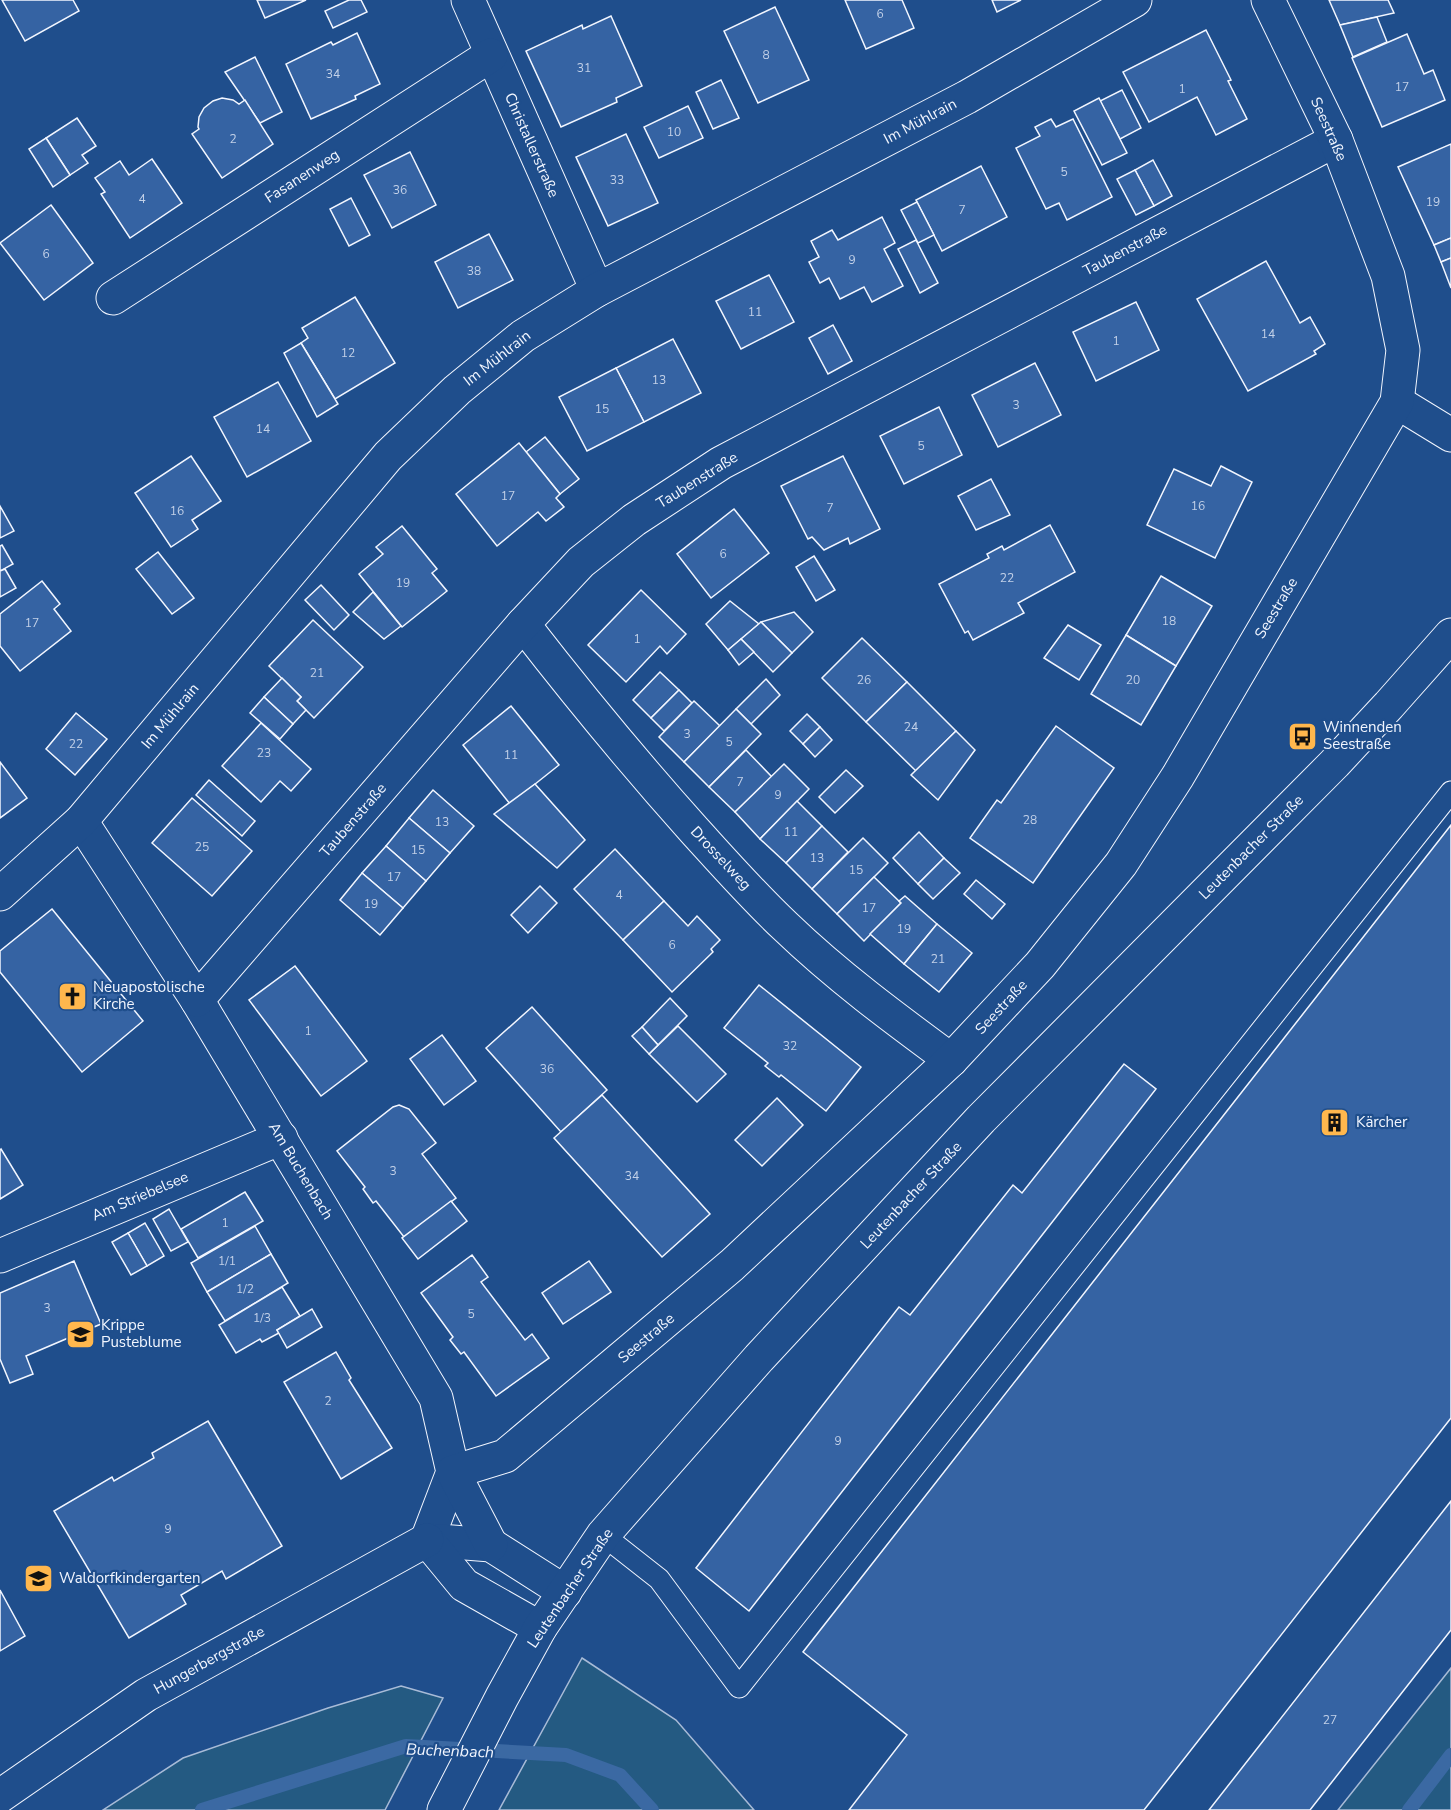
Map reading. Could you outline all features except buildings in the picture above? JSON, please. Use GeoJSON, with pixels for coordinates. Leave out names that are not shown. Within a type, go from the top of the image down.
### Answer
{"type":"FeatureCollection","features":[{"type":"Feature","properties":{"kind":"street","name":"Christallerstraße"},"geometry":{"type":"LineString","coordinates":[[468,0],[597,290]]}},
{"type":"Feature","properties":{"kind":"street","name":"Im Mühlrain"},"geometry":{"type":"LineString","coordinates":[[0,894],[81,821],[388,456],[457,390],[523,336],[597,290],[967,97],[1135,0]]}},
{"type":"Feature","properties":{"kind":"street","name":"Seestraße"},"geometry":{"type":"LineString","coordinates":[[453,1472],[505,1456],[732,1265],[951,1060],[1040,965],[1121,864],[1178,776],[1398,402],[1403,350],[1388,276],[1336,140],[1268,0]]}},
{"type":"Feature","properties":{"kind":"street","name":"Fasanenweg"},"geometry":{"type":"LineString","coordinates":[[113,298],[491,55]]}},
{"type":"Feature","properties":{"kind":"street","name":"Taubenstraße"},"geometry":{"type":"LineString","coordinates":[[197,1000],[523,624],[581,562],[634,520],[721,463],[1336,140]]}},
{"type":"Feature","properties":{"kind":"street"},"geometry":{"type":"LineString","coordinates":[[1398,402],[1451,435]]}},
{"type":"Feature","properties":{"kind":"street","name":"Drosselweg"},"geometry":{"type":"LineString","coordinates":[[523,624],[578,696],[640,770],[784,926],[857,990],[951,1060]]}},
{"type":"Feature","properties":{"kind":"street","name":"Leutenbacher Straße"},"geometry":{"type":"LineString","coordinates":[[449,1799],[540,1628],[603,1535],[759,1358],[981,1119],[1335,763],[1451,635]]}},
{"type":"Feature","properties":{"kind":"street","name":"Am Buchenbach"},"geometry":{"type":"LineString","coordinates":[[81,821],[197,1000],[436,1398],[453,1472],[491,1545]]}},
{"type":"Feature","properties":{"kind":"street","name":"Am Striebelsee"},"geometry":{"type":"LineString","coordinates":[[0,1256],[281,1138]]}},
{"type":"Feature","properties":{"kind":"street"},"geometry":{"type":"LineString","coordinates":[[427,1540],[453,1472]]}},
{"type":"Feature","properties":{"kind":"street"},"geometry":{"type":"LineString","coordinates":[[427,1540],[491,1545],[565,1592]]}},
{"type":"Feature","properties":{"kind":"street"},"geometry":{"type":"LineString","coordinates":[[427,1540],[464,1585],[540,1628]]}},
{"type":"Feature","properties":{"kind":"street","name":"Hungerbergstraße"},"geometry":{"type":"LineString","coordinates":[[0,1796],[146,1695],[427,1540]]}},
{"type":"Feature","properties":{"kind":"lane"},"geometry":{"type":"LineString","coordinates":[[603,1535],[659,1579],[740,1687],[1451,792]]}},
{"type":"Feature","properties":{"kind":"shaded area"},"geometry":{"type":"Polygon","coordinates":[[[582,1658],[676,1720],[754,1810],[499,1810],[582,1658]]]}},
{"type":"Feature","properties":{"kind":"shaded area"},"geometry":{"type":"Polygon","coordinates":[[[1451,1668],[1451,1810],[1338,1810],[1451,1668]]]}},
{"type":"Feature","properties":{"kind":"shaded area"},"geometry":{"type":"Polygon","coordinates":[[[401,1686],[443,1698],[385,1810],[103,1810],[183,1758],[328,1708],[401,1686]]]}},
{"type":"Feature","properties":{"kind":"waterway","name":"Buchenbach"},"geometry":{"type":"LineString","coordinates":[[202,1810],[406,1746],[566,1755],[620,1775],[652,1810]]}},
{"type":"Feature","properties":{"kind":"waterway","name":"Buchenbach"},"geometry":{"type":"LineString","coordinates":[[1409,1810],[1451,1755]]}},
{"type":"Feature","properties":{"kind":"place","name":"Winnenden Seestraße"},"geometry":{"type":"Point","coordinates":[1302,736]}},
{"type":"Feature","properties":{"kind":"place","name":"Neuapostolische Kirche"},"geometry":{"type":"Point","coordinates":[72,996]}},
{"type":"Feature","properties":{"kind":"place","name":"Kärcher"},"geometry":{"type":"Point","coordinates":[1335,1122]}},
{"type":"Feature","properties":{"kind":"place","name":"Krippe Pusteblume"},"geometry":{"type":"Point","coordinates":[80,1334]}},
{"type":"Feature","properties":{"kind":"place","name":"Waldorfkindergarten"},"geometry":{"type":"Point","coordinates":[38,1578]}}]}
